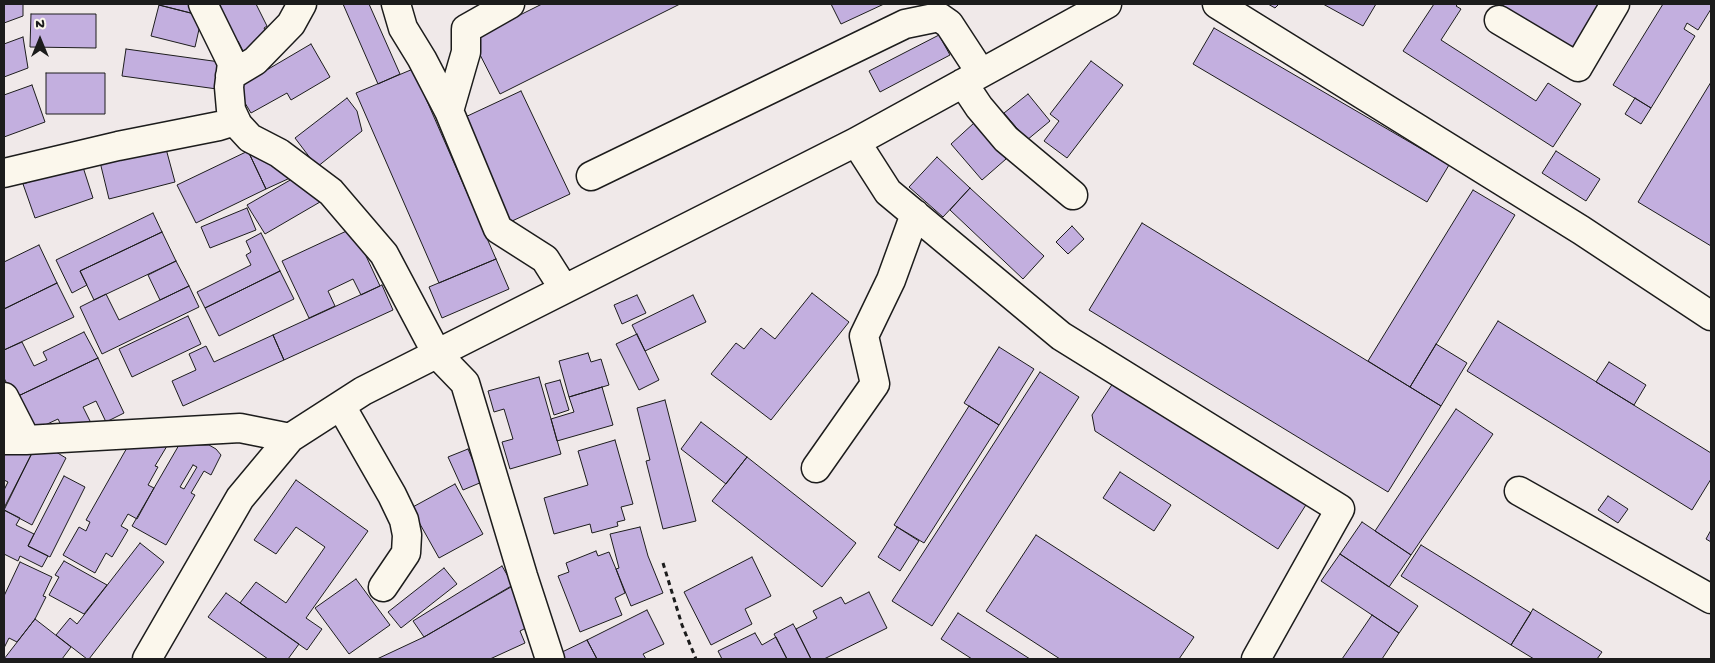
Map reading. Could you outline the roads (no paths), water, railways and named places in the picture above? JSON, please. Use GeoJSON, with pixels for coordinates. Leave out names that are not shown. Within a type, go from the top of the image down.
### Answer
{"type":"FeatureCollection","features":[{"type":"Feature","properties":{"kind":"street"},"geometry":{"type":"LineString","coordinates":[[203,4],[232,63],[229,87],[231,110],[238,125],[250,138],[279,153],[331,192],[384,254],[437,354],[465,383],[550,659]]}},
{"type":"Feature","properties":{"kind":"street"},"geometry":{"type":"LineString","coordinates":[[230,76],[255,61],[291,24],[302,4]]}},
{"type":"Feature","properties":{"kind":"street"},"geometry":{"type":"LineString","coordinates":[[396,4],[403,28],[450,111],[498,229],[545,259],[564,289]]}},
{"type":"Feature","properties":{"kind":"street"},"geometry":{"type":"LineString","coordinates":[[450,111],[466,52],[466,28],[510,4]]}},
{"type":"Feature","properties":{"kind":"street"},"geometry":{"type":"LineString","coordinates":[[147,659],[240,498],[290,438],[363,391],[856,142],[1107,4]]}},
{"type":"Feature","properties":{"kind":"street"},"geometry":{"type":"LineString","coordinates":[[1217,4],[1573,224],[1711,316]]}},
{"type":"Feature","properties":{"kind":"street"},"geometry":{"type":"LineString","coordinates":[[1499,20],[1578,67],[1616,4]]}},
{"type":"Feature","properties":{"kind":"street"},"geometry":{"type":"LineString","coordinates":[[591,176],[905,24],[939,17],[949,24],[972,78],[979,107],[1006,139],[1074,195]]}},
{"type":"Feature","properties":{"kind":"street"},"geometry":{"type":"LineString","coordinates":[[4,173],[118,146],[219,126],[236,120]]}},
{"type":"Feature","properties":{"kind":"street"},"geometry":{"type":"LineString","coordinates":[[856,142],[888,192],[1061,336],[1340,509],[1256,659]]}},
{"type":"Feature","properties":{"kind":"street"},"geometry":{"type":"LineString","coordinates":[[816,468],[875,384],[864,336],[891,280],[915,214]]}},
{"type":"Feature","properties":{"kind":"street"},"geometry":{"type":"LineString","coordinates":[[4,397],[15,440],[240,428],[290,438]]}},
{"type":"Feature","properties":{"kind":"street"},"geometry":{"type":"LineString","coordinates":[[341,406],[392,495],[404,520],[407,535],[406,553],[383,587]]}},
{"type":"Feature","properties":{"kind":"street"},"geometry":{"type":"LineString","coordinates":[[1519,491],[1711,599]]}}]}
